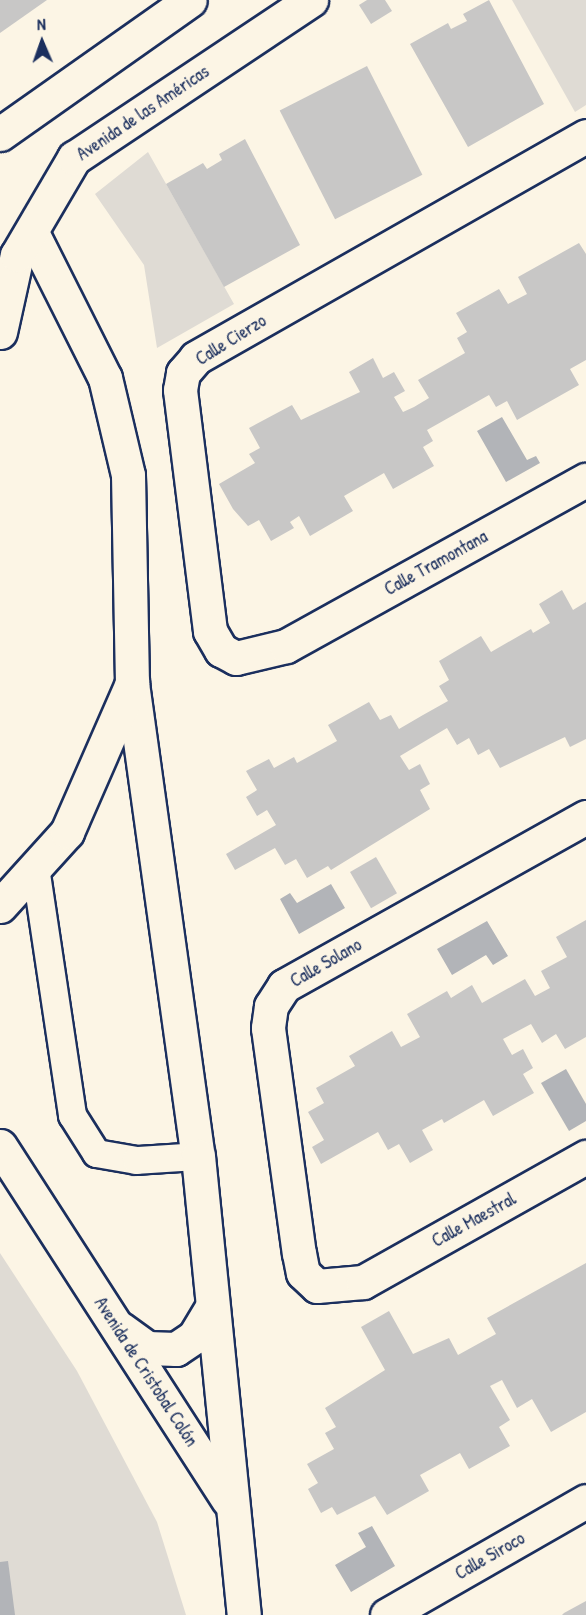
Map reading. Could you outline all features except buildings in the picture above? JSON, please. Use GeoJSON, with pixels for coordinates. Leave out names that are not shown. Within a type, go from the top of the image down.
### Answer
{"type":"FeatureCollection","features":[{"type":"Feature","properties":{"kind":"street"},"geometry":{"type":"LineString","coordinates":[[0,134],[190,0]]}},
{"type":"Feature","properties":{"kind":"street","name":"Avenida de las Américas"},"geometry":{"type":"LineString","coordinates":[[0,332],[17,255],[74,158],[311,0]]}},
{"type":"Feature","properties":{"kind":"street","name":"Calle Cierzo"},"geometry":{"type":"LineString","coordinates":[[286,646],[236,658],[221,650],[210,631],[180,390],[183,373],[196,358],[586,136]]}},
{"type":"Feature","properties":{"kind":"street"},"geometry":{"type":"LineString","coordinates":[[32,233],[105,378],[128,476],[132,683],[198,1156],[230,1503]]}},
{"type":"Feature","properties":{"kind":"street","name":"Calle Tramontana"},"geometry":{"type":"LineString","coordinates":[[286,646],[586,480]]}},
{"type":"Feature","properties":{"kind":"street"},"geometry":{"type":"LineString","coordinates":[[0,906],[67,832],[132,683]]}},
{"type":"Feature","properties":{"kind":"street","name":"Calle Solano"},"geometry":{"type":"LineString","coordinates":[[363,1282],[317,1286],[303,1273],[268,1028],[271,1006],[284,986],[586,817]]}},
{"type":"Feature","properties":{"kind":"street","name":"Avenida de Cristobal Colón"},"geometry":{"type":"LineString","coordinates":[[0,1146],[230,1503],[244,1615]]}},
{"type":"Feature","properties":{"kind":"street","name":"Calle Maestral"},"geometry":{"type":"LineString","coordinates":[[363,1282],[586,1157]]}},
{"type":"Feature","properties":{"kind":"street"},"geometry":{"type":"LineString","coordinates":[[114,1324],[147,1348],[176,1349],[194,1337],[212,1306]]}},
{"type":"Feature","properties":{"kind":"street","name":"Calle Siroco"},"geometry":{"type":"LineString","coordinates":[[390,1613],[586,1502]]}},
{"type":"Feature","properties":{"kind":"lane"},"geometry":{"type":"LineString","coordinates":[[35,867],[72,1115],[96,1153],[136,1160],[198,1156]]}},
{"type":"Feature","properties":{"kind":"shaded area"},"geometry":{"type":"Polygon","coordinates":[[[512,0],[586,0],[586,105],[575,112],[512,0]]]}},
{"type":"Feature","properties":{"kind":"shaded area"},"geometry":{"type":"Polygon","coordinates":[[[148,152],[234,304],[157,348],[144,265],[95,194],[148,152]]]}},
{"type":"Feature","properties":{"kind":"shaded area"},"geometry":{"type":"Polygon","coordinates":[[[502,417],[527,460],[536,456],[540,463],[506,482],[477,431],[502,417]]]}},
{"type":"Feature","properties":{"kind":"shaded area"},"geometry":{"type":"Polygon","coordinates":[[[331,884],[345,908],[299,934],[280,899],[290,893],[297,903],[331,884]]]}},
{"type":"Feature","properties":{"kind":"shaded area"},"geometry":{"type":"Polygon","coordinates":[[[487,921],[508,956],[493,965],[486,955],[452,975],[437,949],[487,921]]]}},
{"type":"Feature","properties":{"kind":"shaded area"},"geometry":{"type":"Polygon","coordinates":[[[566,1069],[586,1104],[586,1121],[569,1131],[541,1083],[566,1069]]]}},
{"type":"Feature","properties":{"kind":"shaded area"},"geometry":{"type":"Polygon","coordinates":[[[0,1253],[77,1371],[157,1522],[186,1615],[0,1615],[0,1253]]]}},
{"type":"Feature","properties":{"kind":"shaded area"},"geometry":{"type":"Polygon","coordinates":[[[372,1526],[395,1566],[351,1592],[335,1565],[366,1547],[358,1533],[372,1526]]]}},
{"type":"Feature","properties":{"kind":"shaded area"},"geometry":{"type":"Polygon","coordinates":[[[8,1561],[15,1615],[0,1615],[0,1562],[8,1561]]]}}]}
